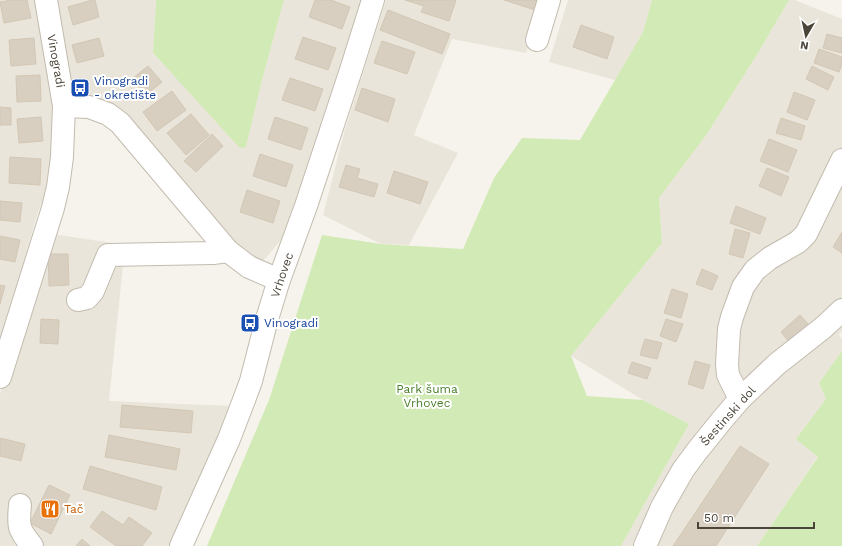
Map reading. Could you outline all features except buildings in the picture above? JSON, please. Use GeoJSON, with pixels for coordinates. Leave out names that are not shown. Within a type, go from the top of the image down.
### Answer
{"type":"FeatureCollection","features":[{"type":"Feature","properties":{"kind":"street","name":"Vinogradi"},"geometry":{"type":"LineString","coordinates":[[0,377],[53,208],[58,187],[62,157],[64,106],[46,0]]}},
{"type":"Feature","properties":{"kind":"street","name":"Vrhovec"},"geometry":{"type":"LineString","coordinates":[[181,546],[229,439],[251,381],[279,280],[306,206],[373,0]]}},
{"type":"Feature","properties":{"kind":"street"},"geometry":{"type":"LineString","coordinates":[[537,40],[550,0]]}},
{"type":"Feature","properties":{"kind":"street"},"geometry":{"type":"LineString","coordinates":[[64,106],[89,107],[108,114],[120,123],[228,251],[249,267],[279,280]]}},
{"type":"Feature","properties":{"kind":"street"},"geometry":{"type":"LineString","coordinates":[[740,399],[728,375],[726,364],[729,330],[732,316],[743,287],[755,270],[770,258],[798,242],[806,234],[842,160]]}},
{"type":"Feature","properties":{"kind":"street"},"geometry":{"type":"LineString","coordinates":[[78,300],[87,298],[93,291],[108,255],[213,253],[228,251]]}},
{"type":"Feature","properties":{"kind":"street","name":"Šestinski dol"},"geometry":{"type":"LineString","coordinates":[[645,546],[662,507],[683,470],[740,399],[777,364],[824,327],[842,310]]}},
{"type":"Feature","properties":{"kind":"street"},"geometry":{"type":"LineString","coordinates":[[20,505],[18,523],[23,536],[32,546]]}},
{"type":"Feature","properties":{"kind":"shaded area"},"geometry":{"type":"Polygon","coordinates":[[[0,0],[156,0],[153,54],[246,147],[262,80],[284,0],[363,0],[293,218],[283,238],[263,261],[230,245],[178,186],[108,101],[76,100],[36,218],[0,348],[0,0]]]}},
{"type":"Feature","properties":{"kind":"shaded area"},"geometry":{"type":"Polygon","coordinates":[[[386,0],[543,0],[526,53],[452,39],[414,135],[458,153],[409,245],[381,244],[323,215],[344,133],[386,0]]]}},
{"type":"Feature","properties":{"kind":"shaded area"},"geometry":{"type":"Polygon","coordinates":[[[568,0],[652,0],[643,32],[615,80],[549,62],[568,0]]]}},
{"type":"Feature","properties":{"kind":"shaded area"},"geometry":{"type":"Polygon","coordinates":[[[789,0],[795,0],[842,19],[842,331],[839,335],[842,339],[842,351],[819,383],[826,399],[796,439],[818,456],[757,546],[621,546],[689,424],[643,400],[571,356],[662,243],[659,198],[707,134],[758,53],[789,0]]]}},
{"type":"Feature","properties":{"kind":"shaded area"},"geometry":{"type":"Polygon","coordinates":[[[53,234],[125,245],[109,401],[233,406],[171,546],[0,546],[0,394],[53,234]]]}},
{"type":"Feature","properties":{"kind":"green space"},"geometry":{"type":"Polygon","coordinates":[[[156,0],[284,0],[262,80],[246,147],[240,148],[153,53],[156,0]]]}},
{"type":"Feature","properties":{"kind":"green space","name":"Park šuma Vrhovec"},"geometry":{"type":"Polygon","coordinates":[[[652,0],[789,0],[758,53],[707,134],[659,198],[662,243],[571,356],[587,396],[643,400],[689,424],[621,546],[207,546],[269,400],[322,235],[381,244],[463,249],[494,178],[522,138],[580,140],[643,32],[652,0]]]}},
{"type":"Feature","properties":{"kind":"green space"},"geometry":{"type":"Polygon","coordinates":[[[842,351],[842,546],[757,546],[818,457],[796,439],[826,399],[819,383],[842,351]]]}},
{"type":"Feature","properties":{"kind":"place","name":"Vinogradi - okretište"},"geometry":{"type":"Point","coordinates":[80,88]}},
{"type":"Feature","properties":{"kind":"place","name":"Vinogradi"},"geometry":{"type":"Point","coordinates":[250,323]}},
{"type":"Feature","properties":{"kind":"place","name":"Tač"},"geometry":{"type":"Point","coordinates":[50,509]}}]}
